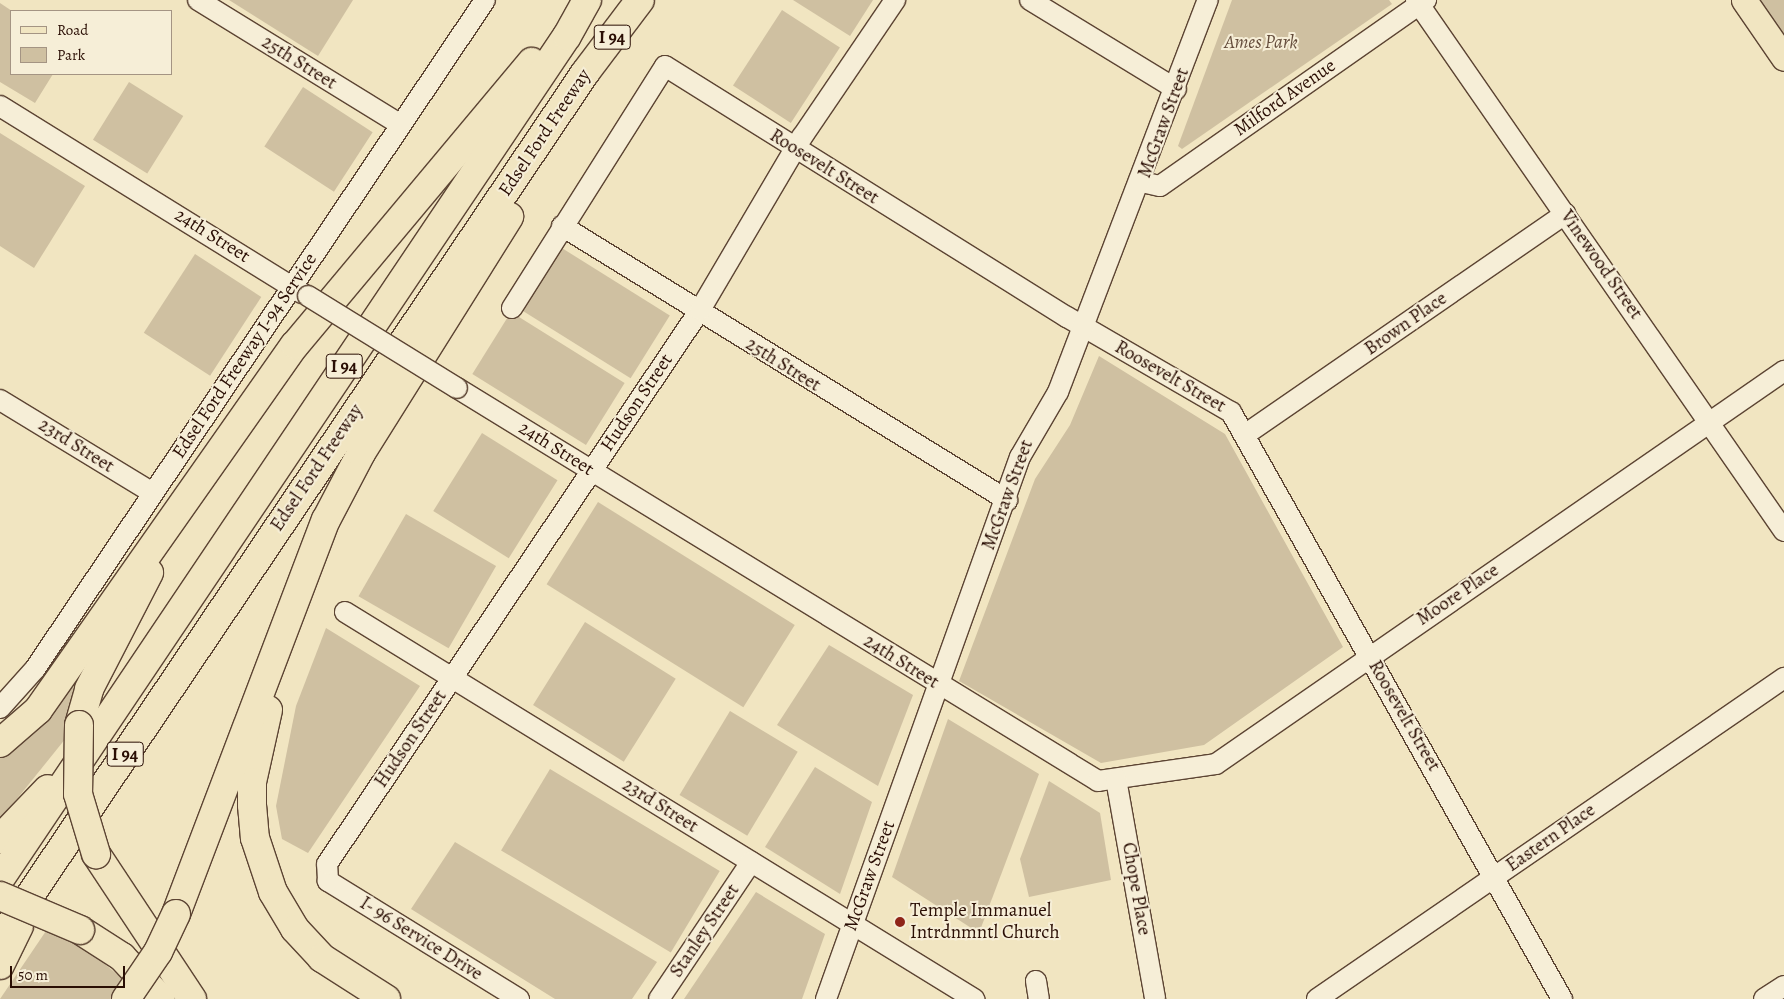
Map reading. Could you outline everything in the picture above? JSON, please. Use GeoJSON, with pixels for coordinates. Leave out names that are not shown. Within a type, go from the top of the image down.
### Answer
{"type":"FeatureCollection","features":[{"type":"Feature","properties":{"kind":"highway","name":"Edsel Ford Freeway"},"geometry":{"type":"LineString","coordinates":[[0,879],[567,36],[587,0]]}},
{"type":"Feature","properties":{"kind":"highway","name":"Edsel Ford Freeway"},"geometry":{"type":"LineString","coordinates":[[0,940],[585,73],[640,0]]}},
{"type":"Feature","properties":{"kind":"highway"},"geometry":{"type":"LineString","coordinates":[[0,743],[38,710],[189,494],[220,446],[346,282],[531,62],[567,36]]}},
{"type":"Feature","properties":{"kind":"highway"},"geometry":{"type":"LineString","coordinates":[[126,999],[158,952],[176,914],[262,680],[279,645],[340,492],[535,174],[585,73]]}},
{"type":"Feature","properties":{"kind":"highway"},"geometry":{"type":"LineString","coordinates":[[189,494],[89,689],[79,725],[78,794],[96,854],[192,999]]}},
{"type":"Feature","properties":{"kind":"highway"},"geometry":{"type":"LineString","coordinates":[[279,645],[274,689],[252,782],[255,838],[262,863],[285,913],[308,944],[342,974],[386,999]]}},
{"type":"Feature","properties":{"kind":"highway"},"geometry":{"type":"LineString","coordinates":[[0,839],[27,806],[74,768]]}},
{"type":"Feature","properties":{"kind":"highway"},"geometry":{"type":"LineString","coordinates":[[0,965],[43,878]]}},
{"type":"Feature","properties":{"kind":"highway"},"geometry":{"type":"LineString","coordinates":[[0,896],[80,930],[122,957],[161,999]]}},
{"type":"Feature","properties":{"kind":"main road"},"geometry":{"type":"LineString","coordinates":[[1744,0],[1784,58]]}},
{"type":"Feature","properties":{"kind":"street","name":"25th Street"},"geometry":{"type":"LineString","coordinates":[[198,0],[401,125]]}},
{"type":"Feature","properties":{"kind":"street","name":"Edsel Ford Freeway I-94 Service"},"geometry":{"type":"LineString","coordinates":[[0,708],[35,669],[153,493],[300,291],[401,125],[485,0]]}},
{"type":"Feature","properties":{"kind":"street","name":"Hudson Street"},"geometry":{"type":"LineString","coordinates":[[326,876],[327,864],[700,310],[795,149],[895,0]]}},
{"type":"Feature","properties":{"kind":"street"},"geometry":{"type":"LineString","coordinates":[[1030,0],[1176,89]]}},
{"type":"Feature","properties":{"kind":"street","name":"McGraw Street"},"geometry":{"type":"LineString","coordinates":[[826,999],[1007,500],[1020,457],[1058,392],[1142,182],[1208,0]]}},
{"type":"Feature","properties":{"kind":"street","name":"Milford Avenue"},"geometry":{"type":"LineString","coordinates":[[1142,182],[1160,186],[1421,2]]}},
{"type":"Feature","properties":{"kind":"street","name":"Vinewood Street"},"geometry":{"type":"LineString","coordinates":[[1421,2],[1784,531]]}},
{"type":"Feature","properties":{"kind":"street","name":"Roosevelt Street"},"geometry":{"type":"LineString","coordinates":[[562,226],[665,66],[795,149],[1083,326],[1231,412],[1246,434],[1562,999]]}},
{"type":"Feature","properties":{"kind":"street","name":"24th Street"},"geometry":{"type":"LineString","coordinates":[[0,106],[1098,781],[1116,779]]}},
{"type":"Feature","properties":{"kind":"street","name":"Brown Place"},"geometry":{"type":"LineString","coordinates":[[1246,434],[1566,214]]}},
{"type":"Feature","properties":{"kind":"street","name":"25th Street"},"geometry":{"type":"LineString","coordinates":[[562,226],[1007,500]]}},
{"type":"Feature","properties":{"kind":"street"},"geometry":{"type":"LineString","coordinates":[[512,308],[562,226]]}},
{"type":"Feature","properties":{"kind":"street","name":"Moore Place"},"geometry":{"type":"LineString","coordinates":[[1116,779],[1216,764],[1369,655],[1784,371]]}},
{"type":"Feature","properties":{"kind":"street","name":"23rd Street"},"geometry":{"type":"LineString","coordinates":[[0,400],[153,493]]}},
{"type":"Feature","properties":{"kind":"street","name":"23rd Street"},"geometry":{"type":"LineString","coordinates":[[345,612],[974,999]]}},
{"type":"Feature","properties":{"kind":"street","name":"Eastern Place"},"geometry":{"type":"LineString","coordinates":[[1317,999],[1784,678]]}},
{"type":"Feature","properties":{"kind":"street","name":"Chope Place"},"geometry":{"type":"LineString","coordinates":[[1116,779],[1155,999]]}},
{"type":"Feature","properties":{"kind":"street","name":"Stanley Street"},"geometry":{"type":"LineString","coordinates":[[659,999],[751,862]]}},
{"type":"Feature","properties":{"kind":"street","name":"I- 96 Service Drive"},"geometry":{"type":"LineString","coordinates":[[326,876],[519,999]]}},
{"type":"Feature","properties":{"kind":"street"},"geometry":{"type":"LineString","coordinates":[[1764,999],[1784,986]]}},
{"type":"Feature","properties":{"kind":"green space"},"geometry":{"type":"Polygon","coordinates":[[[229,0],[353,0],[318,56],[229,0]]]}},
{"type":"Feature","properties":{"kind":"green space"},"geometry":{"type":"Polygon","coordinates":[[[793,0],[873,0],[850,36],[793,0]]]}},
{"type":"Feature","properties":{"kind":"green space","name":"Ames Park"},"geometry":{"type":"Polygon","coordinates":[[[1232,0],[1389,0],[1392,4],[1182,149],[1178,146],[1232,0]]]}},
{"type":"Feature","properties":{"kind":"green space"},"geometry":{"type":"Polygon","coordinates":[[[1753,0],[1784,0],[1784,44],[1753,0]]]}},
{"type":"Feature","properties":{"kind":"green space"},"geometry":{"type":"Polygon","coordinates":[[[0,3],[10,10],[10,75],[52,75],[35,103],[0,82],[0,3]]]}},
{"type":"Feature","properties":{"kind":"green space"},"geometry":{"type":"Polygon","coordinates":[[[782,10],[840,48],[791,123],[733,85],[782,10]]]}},
{"type":"Feature","properties":{"kind":"green space"},"geometry":{"type":"Polygon","coordinates":[[[129,82],[183,116],[147,174],[93,140],[129,82]]]}},
{"type":"Feature","properties":{"kind":"green space"},"geometry":{"type":"Polygon","coordinates":[[[303,87],[373,132],[334,192],[264,147],[303,87]]]}},
{"type":"Feature","properties":{"kind":"green space"},"geometry":{"type":"Polygon","coordinates":[[[0,133],[85,186],[34,268],[0,246],[0,133]]]}},
{"type":"Feature","properties":{"kind":"green space"},"geometry":{"type":"Polygon","coordinates":[[[557,245],[670,315],[631,378],[518,308],[557,245]]]}},
{"type":"Feature","properties":{"kind":"green space"},"geometry":{"type":"Polygon","coordinates":[[[195,254],[261,297],[210,376],[144,333],[195,254]]]}},
{"type":"Feature","properties":{"kind":"green space"},"geometry":{"type":"Polygon","coordinates":[[[511,312],[625,383],[586,445],[472,374],[511,312]]]}},
{"type":"Feature","properties":{"kind":"green space"},"geometry":{"type":"Polygon","coordinates":[[[1099,356],[1225,434],[1343,647],[1204,745],[1101,763],[959,681],[1035,479],[1070,425],[1099,356]]]}},
{"type":"Feature","properties":{"kind":"green space"},"geometry":{"type":"Polygon","coordinates":[[[482,433],[557,480],[509,558],[433,511],[482,433]]]}},
{"type":"Feature","properties":{"kind":"green space"},"geometry":{"type":"Polygon","coordinates":[[[598,502],[795,625],[743,707],[547,584],[598,502]]]}},
{"type":"Feature","properties":{"kind":"green space"},"geometry":{"type":"Polygon","coordinates":[[[406,514],[496,566],[449,648],[358,596],[406,514]]]}},
{"type":"Feature","properties":{"kind":"green space"},"geometry":{"type":"Polygon","coordinates":[[[585,622],[676,679],[624,762],[533,705],[585,622]]]}},
{"type":"Feature","properties":{"kind":"green space"},"geometry":{"type":"Polygon","coordinates":[[[326,628],[420,686],[308,853],[282,839],[276,806],[296,706],[326,628]]]}},
{"type":"Feature","properties":{"kind":"green space"},"geometry":{"type":"Polygon","coordinates":[[[829,645],[913,695],[878,786],[777,725],[829,645]]]}},
{"type":"Feature","properties":{"kind":"green space"},"geometry":{"type":"Polygon","coordinates":[[[83,668],[87,671],[66,738],[0,820],[0,758],[83,668]]]}},
{"type":"Feature","properties":{"kind":"green space"},"geometry":{"type":"Polygon","coordinates":[[[730,711],[798,752],[747,836],[680,795],[730,711]]]}},
{"type":"Feature","properties":{"kind":"green space"},"geometry":{"type":"Polygon","coordinates":[[[948,719],[1039,774],[979,933],[892,877],[948,719]]]}},
{"type":"Feature","properties":{"kind":"green space"},"geometry":{"type":"Polygon","coordinates":[[[815,767],[872,802],[840,894],[765,847],[815,767]]]}},
{"type":"Feature","properties":{"kind":"green space"},"geometry":{"type":"Polygon","coordinates":[[[550,769],[720,871],[671,952],[501,850],[550,769]]]}},
{"type":"Feature","properties":{"kind":"green space"},"geometry":{"type":"Polygon","coordinates":[[[1049,781],[1100,813],[1111,880],[1029,897],[1020,859],[1049,781]]]}},
{"type":"Feature","properties":{"kind":"green space"},"geometry":{"type":"Polygon","coordinates":[[[455,842],[657,962],[632,999],[555,999],[411,909],[455,842]]]}},
{"type":"Feature","properties":{"kind":"green space"},"geometry":{"type":"Polygon","coordinates":[[[756,892],[825,934],[802,999],[684,999],[756,892]]]}},
{"type":"Feature","properties":{"kind":"green space"},"geometry":{"type":"Polygon","coordinates":[[[48,928],[77,941],[147,999],[0,999],[48,928]]]}},
{"type":"Feature","properties":{"kind":"place","name":"Temple Immanuel Intrdnmntl Church"},"geometry":{"type":"Point","coordinates":[900,922]}}]}
